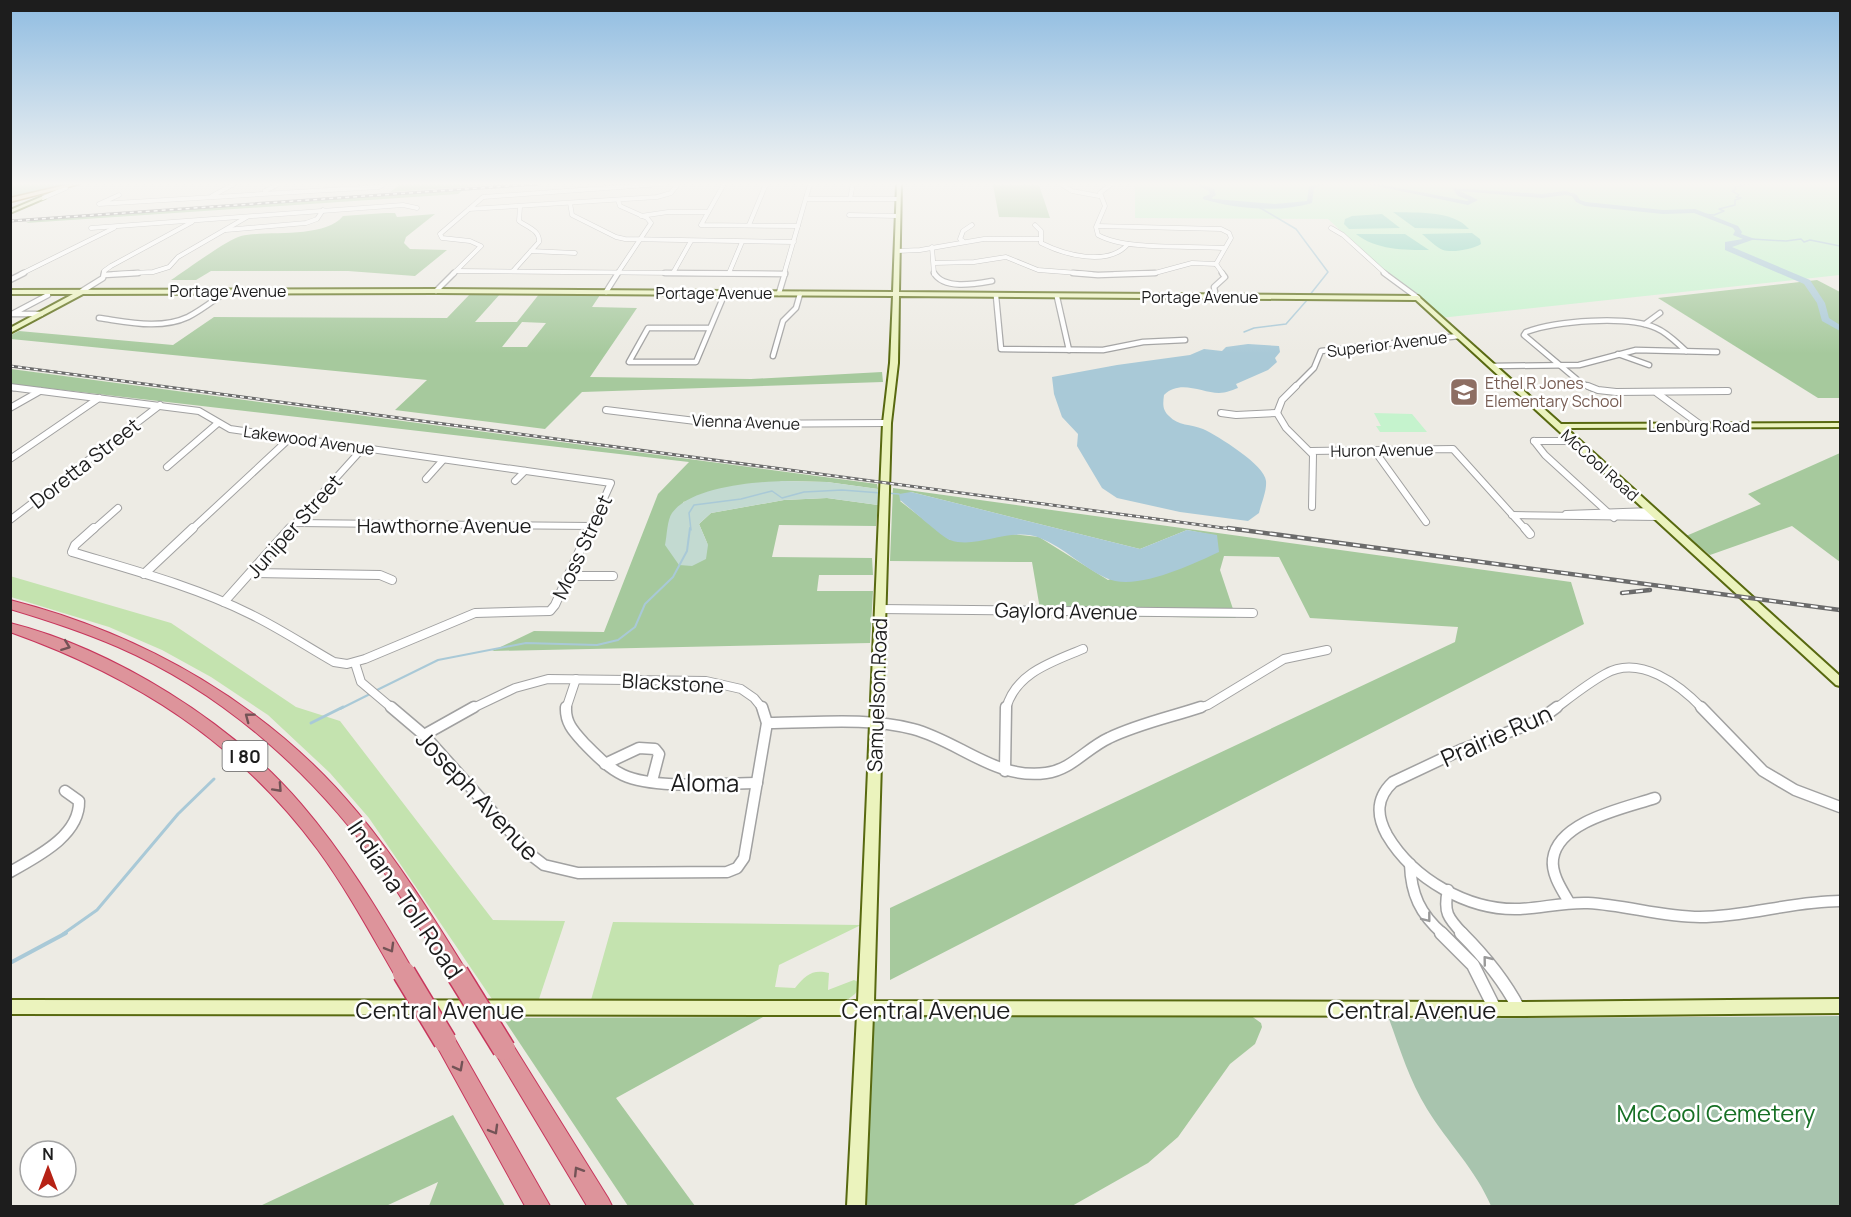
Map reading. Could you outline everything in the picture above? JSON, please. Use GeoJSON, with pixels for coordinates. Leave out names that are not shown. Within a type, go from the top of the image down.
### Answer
{"type":"FeatureCollection","features":[{"type":"Feature","properties":{"kind":"highway","name":"Indiana Toll Road"},"geometry":{"type":"LineString","coordinates":[[10,604],[69,622],[140,650],[202,684],[273,735],[304,764],[357,824],[390,866],[521,1074],[555,1135],[600,1206]]}},
{"type":"Feature","properties":{"kind":"highway","name":"Indiana Toll Road"},"geometry":{"type":"LineString","coordinates":[[10,627],[82,652],[148,686],[212,728],[243,754],[295,807],[350,881],[445,1041],[538,1206]]}},
{"type":"Feature","properties":{"kind":"street"},"geometry":{"type":"LineString","coordinates":[[10,280],[88,241]]}},
{"type":"Feature","properties":{"kind":"street"},"geometry":{"type":"LineString","coordinates":[[10,331],[98,282],[103,278],[104,271],[111,266],[158,241]]}},
{"type":"Feature","properties":{"kind":"street"},"geometry":{"type":"LineString","coordinates":[[104,274],[162,270],[173,264],[178,257],[206,241]]}},
{"type":"Feature","properties":{"kind":"street"},"geometry":{"type":"LineString","coordinates":[[436,291],[481,246],[468,241]]}},
{"type":"Feature","properties":{"kind":"street"},"geometry":{"type":"LineString","coordinates":[[513,271],[539,241]]}},
{"type":"Feature","properties":{"kind":"street"},"geometry":{"type":"LineString","coordinates":[[606,292],[640,241],[794,242],[779,293]]}},
{"type":"Feature","properties":{"kind":"street"},"geometry":{"type":"LineString","coordinates":[[673,273],[691,241]]}},
{"type":"Feature","properties":{"kind":"street","name":"Samuelson Road"},"geometry":{"type":"LineString","coordinates":[[856,1206],[877,724],[879,609],[887,423],[894,363],[897,241]]}},
{"type":"Feature","properties":{"kind":"street"},"geometry":{"type":"LineString","coordinates":[[897,250],[963,241]]}},
{"type":"Feature","properties":{"kind":"street"},"geometry":{"type":"LineString","coordinates":[[1040,241],[1049,248],[1080,256],[1117,254],[1128,244]]}},
{"type":"Feature","properties":{"kind":"street"},"geometry":{"type":"LineString","coordinates":[[1114,241],[1128,244],[1198,245],[1224,248]]}},
{"type":"Feature","properties":{"kind":"street"},"geometry":{"type":"LineString","coordinates":[[1216,264],[1228,241]]}},
{"type":"Feature","properties":{"kind":"street","name":"McCool Road"},"geometry":{"type":"LineString","coordinates":[[1349,241],[1393,281],[1418,298],[1840,682]]}},
{"type":"Feature","properties":{"kind":"street"},"geometry":{"type":"LineString","coordinates":[[729,273],[742,242]]}},
{"type":"Feature","properties":{"kind":"street"},"geometry":{"type":"LineString","coordinates":[[932,247],[935,276],[942,280],[961,284],[992,281]]}},
{"type":"Feature","properties":{"kind":"street"},"geometry":{"type":"LineString","coordinates":[[531,251],[575,253]]}},
{"type":"Feature","properties":{"kind":"street"},"geometry":{"type":"LineString","coordinates":[[934,263],[974,262],[1006,257],[1038,270],[1098,275],[1155,273],[1185,263],[1216,264]]}},
{"type":"Feature","properties":{"kind":"street"},"geometry":{"type":"LineString","coordinates":[[1216,264],[1225,277],[1214,287],[1216,297]]}},
{"type":"Feature","properties":{"kind":"street"},"geometry":{"type":"LineString","coordinates":[[456,271],[785,274]]}},
{"type":"Feature","properties":{"kind":"street"},"geometry":{"type":"LineString","coordinates":[[99,318],[152,323],[176,321],[189,316],[227,291]]}},
{"type":"Feature","properties":{"kind":"street","name":"Portage Avenue"},"geometry":{"type":"LineString","coordinates":[[10,292],[436,291],[1418,298]]}},
{"type":"Feature","properties":{"kind":"street"},"geometry":{"type":"LineString","coordinates":[[710,328],[648,328],[629,362],[696,362],[725,293]]}},
{"type":"Feature","properties":{"kind":"street"},"geometry":{"type":"LineString","coordinates":[[773,356],[783,321],[796,308],[800,294]]}},
{"type":"Feature","properties":{"kind":"street"},"geometry":{"type":"LineString","coordinates":[[41,314],[12,314],[48,295]]}},
{"type":"Feature","properties":{"kind":"street"},"geometry":{"type":"LineString","coordinates":[[996,296],[1001,349],[1103,350],[1143,342],[1185,340]]}},
{"type":"Feature","properties":{"kind":"street"},"geometry":{"type":"LineString","coordinates":[[1058,297],[1069,350]]}},
{"type":"Feature","properties":{"kind":"street"},"geometry":{"type":"LineString","coordinates":[[1645,324],[1660,313]]}},
{"type":"Feature","properties":{"kind":"street"},"geometry":{"type":"LineString","coordinates":[[1686,351],[1660,329],[1645,324],[1616,320],[1534,329],[1524,333],[1527,339],[1581,383],[1598,390],[1728,391]]}},
{"type":"Feature","properties":{"kind":"street","name":"Superior Avenue"},"geometry":{"type":"LineString","coordinates":[[1277,412],[1280,403],[1316,366],[1317,355],[1321,351],[1459,336]]}},
{"type":"Feature","properties":{"kind":"street"},"geometry":{"type":"LineString","coordinates":[[1492,366],[1585,364],[1617,353],[1643,349],[1717,352]]}},
{"type":"Feature","properties":{"kind":"street"},"geometry":{"type":"LineString","coordinates":[[1617,353],[1649,365]]}},
{"type":"Feature","properties":{"kind":"street","name":"Lakewood Avenue"},"geometry":{"type":"LineString","coordinates":[[10,387],[199,411],[230,429],[611,483]]}},
{"type":"Feature","properties":{"kind":"street"},"geometry":{"type":"LineString","coordinates":[[10,408],[42,390]]}},
{"type":"Feature","properties":{"kind":"street"},"geometry":{"type":"LineString","coordinates":[[1656,392],[1702,426]]}},
{"type":"Feature","properties":{"kind":"street"},"geometry":{"type":"LineString","coordinates":[[10,459],[99,398]]}},
{"type":"Feature","properties":{"kind":"street","name":"Doretta Street"},"geometry":{"type":"LineString","coordinates":[[10,520],[160,405]]}},
{"type":"Feature","properties":{"kind":"street","name":"Vienna Avenue"},"geometry":{"type":"LineString","coordinates":[[606,410],[720,424],[887,423]]}},
{"type":"Feature","properties":{"kind":"street"},"geometry":{"type":"LineString","coordinates":[[1221,413],[1236,415],[1277,412],[1286,428],[1311,451],[1314,459],[1312,507]]}},
{"type":"Feature","properties":{"kind":"street"},"geometry":{"type":"LineString","coordinates":[[167,467],[218,423]]}},
{"type":"Feature","properties":{"kind":"street","name":"Lenburg Road"},"geometry":{"type":"LineString","coordinates":[[1557,426],[1840,425]]}},
{"type":"Feature","properties":{"kind":"street"},"geometry":{"type":"LineString","coordinates":[[144,574],[290,438]]}},
{"type":"Feature","properties":{"kind":"street"},"geometry":{"type":"LineString","coordinates":[[1574,441],[1534,441],[1545,455],[1614,518]]}},
{"type":"Feature","properties":{"kind":"street","name":"Juniper Street"},"geometry":{"type":"LineString","coordinates":[[224,602],[363,448]]}},
{"type":"Feature","properties":{"kind":"street","name":"Huron Avenue"},"geometry":{"type":"LineString","coordinates":[[1311,451],[1453,449],[1512,515]]}},
{"type":"Feature","properties":{"kind":"street"},"geometry":{"type":"LineString","coordinates":[[1374,450],[1426,522]]}},
{"type":"Feature","properties":{"kind":"street"},"geometry":{"type":"LineString","coordinates":[[426,479],[443,460]]}},
{"type":"Feature","properties":{"kind":"street"},"geometry":{"type":"LineString","coordinates":[[515,481],[525,471]]}},
{"type":"Feature","properties":{"kind":"street","name":"Moss Street"},"geometry":{"type":"LineString","coordinates":[[355,663],[476,613],[550,611],[569,576],[611,483]]}},
{"type":"Feature","properties":{"kind":"street"},"geometry":{"type":"LineString","coordinates":[[118,508],[75,545],[72,552],[224,602],[251,614],[334,662],[355,663]]}},
{"type":"Feature","properties":{"kind":"street"},"geometry":{"type":"LineString","coordinates":[[1559,515],[1576,512],[1655,514]]}},
{"type":"Feature","properties":{"kind":"street"},"geometry":{"type":"LineString","coordinates":[[1512,515],[1614,518],[1655,514]]}},
{"type":"Feature","properties":{"kind":"street"},"geometry":{"type":"LineString","coordinates":[[1512,515],[1530,534]]}},
{"type":"Feature","properties":{"kind":"street","name":"Hawthorne Avenue"},"geometry":{"type":"LineString","coordinates":[[296,523],[592,526]]}},
{"type":"Feature","properties":{"kind":"street"},"geometry":{"type":"LineString","coordinates":[[251,573],[380,575],[392,580]]}},
{"type":"Feature","properties":{"kind":"street"},"geometry":{"type":"LineString","coordinates":[[569,576],[613,576]]}},
{"type":"Feature","properties":{"kind":"street","name":"Gaylord Avenue"},"geometry":{"type":"LineString","coordinates":[[879,609],[1253,613]]}},
{"type":"Feature","properties":{"kind":"street"},"geometry":{"type":"LineString","coordinates":[[1005,771],[1006,708],[1012,692],[1033,674],[1083,649]]}},
{"type":"Feature","properties":{"kind":"street"},"geometry":{"type":"LineString","coordinates":[[757,783],[767,723],[900,726],[925,732],[972,758],[1005,771],[1031,774],[1058,771],[1082,758],[1103,740],[1208,705],[1284,659],[1327,650]]}},
{"type":"Feature","properties":{"kind":"street","name":"Joseph Avenue"},"geometry":{"type":"LineString","coordinates":[[355,663],[361,682],[424,735],[531,855],[544,865],[578,873],[727,872],[737,868],[744,858],[757,783]]}},
{"type":"Feature","properties":{"kind":"street","name":"Prairie Run"},"geometry":{"type":"LineString","coordinates":[[1840,807],[1797,791],[1755,764],[1693,698],[1664,676],[1635,668],[1619,668],[1606,674],[1538,721],[1463,748],[1393,782],[1384,789],[1380,798],[1378,818],[1396,849],[1424,876],[1469,900],[1510,909],[1566,903],[1703,917],[1786,904],[1840,901]]}},
{"type":"Feature","properties":{"kind":"street","name":"Blackstone"},"geometry":{"type":"LineString","coordinates":[[424,735],[504,691],[526,683],[548,679],[706,681],[726,684],[741,689],[754,698],[763,709],[767,723]]}},
{"type":"Feature","properties":{"kind":"street","name":"Aloma"},"geometry":{"type":"LineString","coordinates":[[576,679],[567,703],[565,718],[573,732],[605,764],[628,777],[652,781],[757,783]]}},
{"type":"Feature","properties":{"kind":"street","name":"Aloma"},"geometry":{"type":"LineString","coordinates":[[605,764],[639,748],[655,749],[659,754],[652,781]]}},
{"type":"Feature","properties":{"kind":"street"},"geometry":{"type":"LineString","coordinates":[[10,872],[37,856],[63,836],[78,815],[79,801],[65,791]]}},
{"type":"Feature","properties":{"kind":"street"},"geometry":{"type":"LineString","coordinates":[[1566,903],[1554,869],[1553,859],[1559,840],[1578,825],[1655,798]]}},
{"type":"Feature","properties":{"kind":"street"},"geometry":{"type":"LineString","coordinates":[[1410,864],[1412,895],[1423,914],[1470,961],[1482,978],[1495,1008]]}},
{"type":"Feature","properties":{"kind":"street"},"geometry":{"type":"LineString","coordinates":[[1448,890],[1444,906],[1451,922],[1485,957],[1509,989],[1519,1008]]}},
{"type":"Feature","properties":{"kind":"street","name":"Central Avenue"},"geometry":{"type":"LineString","coordinates":[[10,1007],[865,1009],[1840,1006]]}},
{"type":"Feature","properties":{"kind":"green space"},"geometry":{"type":"Polygon","coordinates":[[[230,241],[405,241],[404,243],[410,249],[447,250],[415,276],[348,271],[211,271],[196,280],[171,280],[230,241]]]}},
{"type":"Feature","properties":{"kind":"green space"},"geometry":{"type":"Polygon","coordinates":[[[1352,241],[1840,241],[1840,275],[1440,318],[1396,282],[1352,241]]]}},
{"type":"Feature","properties":{"kind":"green space"},"geometry":{"type":"Polygon","coordinates":[[[1368,241],[1415,241],[1429,250],[1400,249],[1368,241]]]}},
{"type":"Feature","properties":{"kind":"green space"},"geometry":{"type":"Polygon","coordinates":[[[1430,241],[1480,241],[1481,244],[1468,249],[1452,251],[1440,249],[1430,241]]]}},
{"type":"Feature","properties":{"kind":"green space"},"geometry":{"type":"Polygon","coordinates":[[[1817,280],[1840,292],[1840,398],[1818,398],[1658,298],[1817,280]]]}},
{"type":"Feature","properties":{"kind":"green space"},"geometry":{"type":"Polygon","coordinates":[[[471,293],[501,293],[475,322],[517,322],[540,293],[600,295],[592,307],[637,308],[590,377],[751,379],[882,372],[883,382],[582,392],[545,429],[395,410],[427,380],[11,339],[11,335],[19,331],[173,345],[214,317],[447,318],[471,293]],[[522,322],[502,347],[527,347],[546,323],[522,322]]]}},
{"type":"Feature","properties":{"kind":"green space"},"geometry":{"type":"Polygon","coordinates":[[[11,369],[877,484],[878,489],[827,482],[784,481],[683,502],[708,545],[699,524],[711,513],[784,500],[827,498],[878,505],[876,526],[779,525],[772,557],[872,558],[873,575],[819,575],[817,591],[873,591],[870,643],[492,651],[534,631],[604,632],[658,494],[689,462],[11,384],[11,369]]]}},
{"type":"Feature","properties":{"kind":"green space"},"geometry":{"type":"Polygon","coordinates":[[[1374,413],[1412,414],[1427,432],[1380,432],[1376,426],[1381,426],[1374,413]]]}},
{"type":"Feature","properties":{"kind":"green space"},"geometry":{"type":"Polygon","coordinates":[[[1840,453],[1840,562],[1792,526],[1710,555],[1686,536],[1761,504],[1748,494],[1840,453]]]}},
{"type":"Feature","properties":{"kind":"green space"},"geometry":{"type":"Polygon","coordinates":[[[784,481],[827,482],[878,489],[878,505],[827,498],[784,500],[711,513],[699,524],[708,545],[706,559],[692,566],[679,565],[665,545],[670,516],[681,504],[693,497],[740,485],[784,481]]]}},
{"type":"Feature","properties":{"kind":"green space"},"geometry":{"type":"Polygon","coordinates":[[[893,488],[1571,582],[1584,624],[890,980],[890,908],[1455,642],[1458,627],[1310,618],[1279,557],[1224,556],[1220,570],[1236,618],[1041,615],[1032,562],[890,561],[893,488]],[[911,492],[900,501],[950,540],[1010,534],[1039,537],[1108,580],[1217,536],[1187,530],[1140,549],[911,492]]]}},
{"type":"Feature","properties":{"kind":"green space"},"geometry":{"type":"Polygon","coordinates":[[[10,576],[171,623],[296,707],[340,721],[493,920],[565,921],[538,1002],[494,1002],[369,818],[330,773],[268,715],[211,677],[162,650],[109,627],[11,597],[10,576]]]}},
{"type":"Feature","properties":{"kind":"green space"},"geometry":{"type":"Polygon","coordinates":[[[613,922],[861,925],[779,965],[775,987],[795,988],[806,976],[818,972],[829,973],[828,990],[854,980],[862,984],[847,1000],[591,1000],[613,922]]]}},
{"type":"Feature","properties":{"kind":"green space"},"geometry":{"type":"Polygon","coordinates":[[[878,1015],[1250,1015],[1261,1023],[1262,1027],[1255,1044],[1230,1064],[1178,1137],[1148,1163],[1072,1206],[864,1206],[870,1023],[878,1015]]]}},
{"type":"Feature","properties":{"kind":"green space","name":"McCool Cemetery"},"geometry":{"type":"Polygon","coordinates":[[[1840,1016],[1840,1206],[1491,1206],[1478,1180],[1435,1121],[1415,1088],[1389,1019],[1840,1016]]]}},
{"type":"Feature","properties":{"kind":"green space"},"geometry":{"type":"Polygon","coordinates":[[[763,1017],[616,1098],[695,1206],[628,1206],[503,1018],[763,1017]]]}},
{"type":"Feature","properties":{"kind":"green space"},"geometry":{"type":"Polygon","coordinates":[[[453,1115],[505,1206],[429,1206],[438,1182],[386,1206],[260,1206],[453,1115]]]}},
{"type":"Feature","properties":{"kind":"water"},"geometry":{"type":"Polygon","coordinates":[[[1248,344],[1279,346],[1280,352],[1275,358],[1277,362],[1268,370],[1236,384],[1238,388],[1219,393],[1184,387],[1177,388],[1164,395],[1163,404],[1167,414],[1173,419],[1210,433],[1229,444],[1258,467],[1266,481],[1259,513],[1248,521],[1180,512],[1117,498],[1102,488],[1077,446],[1078,434],[1062,417],[1054,394],[1052,377],[1190,355],[1204,349],[1222,351],[1226,347],[1248,344]]]}},
{"type":"Feature","properties":{"kind":"water"},"geometry":{"type":"Polygon","coordinates":[[[911,492],[1140,549],[1187,530],[1217,535],[1219,552],[1163,575],[1132,582],[1118,581],[1106,578],[1089,569],[1049,542],[1029,535],[1005,536],[971,542],[950,540],[900,500],[899,494],[911,492]]]}},
{"type":"Feature","properties":{"kind":"waterway"},"geometry":{"type":"LineString","coordinates":[[1305,241],[1328,272],[1309,296]]}},
{"type":"Feature","properties":{"kind":"waterway"},"geometry":{"type":"LineString","coordinates":[[1743,241],[1728,244],[1728,248],[1807,282],[1821,303],[1825,319],[1840,329]]}},
{"type":"Feature","properties":{"kind":"waterway"},"geometry":{"type":"LineString","coordinates":[[1782,241],[1788,241]]}},
{"type":"Feature","properties":{"kind":"waterway"},"geometry":{"type":"LineString","coordinates":[[1803,241],[1808,241]]}},
{"type":"Feature","properties":{"kind":"waterway"},"geometry":{"type":"LineString","coordinates":[[1814,241],[1840,246]]}},
{"type":"Feature","properties":{"kind":"waterway"},"geometry":{"type":"LineString","coordinates":[[1244,332],[1254,328],[1286,324],[1308,299]]}},
{"type":"Feature","properties":{"kind":"waterway"},"geometry":{"type":"LineString","coordinates":[[691,530],[689,513],[694,505],[741,499],[772,491],[782,498],[804,492],[842,490],[881,493]]}},
{"type":"Feature","properties":{"kind":"waterway"},"geometry":{"type":"LineString","coordinates":[[886,493],[899,494]]}},
{"type":"Feature","properties":{"kind":"waterway"},"geometry":{"type":"LineString","coordinates":[[375,691],[438,660],[526,643],[597,645],[618,640],[635,627],[645,604],[673,577],[687,551],[690,528]]}},
{"type":"Feature","properties":{"kind":"waterway"},"geometry":{"type":"LineString","coordinates":[[340,709],[370,694]]}},
{"type":"Feature","properties":{"kind":"waterway"},"geometry":{"type":"LineString","coordinates":[[311,723],[343,707]]}},
{"type":"Feature","properties":{"kind":"waterway"},"geometry":{"type":"LineString","coordinates":[[63,934],[97,910],[178,814],[214,779]]}},
{"type":"Feature","properties":{"kind":"waterway"},"geometry":{"type":"LineString","coordinates":[[10,963],[66,933]]}},
{"type":"Feature","properties":{"kind":"railway"},"geometry":{"type":"LineString","coordinates":[[10,366],[1239,530]]}},
{"type":"Feature","properties":{"kind":"railway"},"geometry":{"type":"LineString","coordinates":[[1228,528],[1840,610]]}},
{"type":"Feature","properties":{"kind":"railway"},"geometry":{"type":"LineString","coordinates":[[1622,593],[1650,590]]}},
{"type":"Feature","properties":{"kind":"place","name":"Ethel R Jones Elementary School"},"geometry":{"type":"Point","coordinates":[1464,392]}}]}
